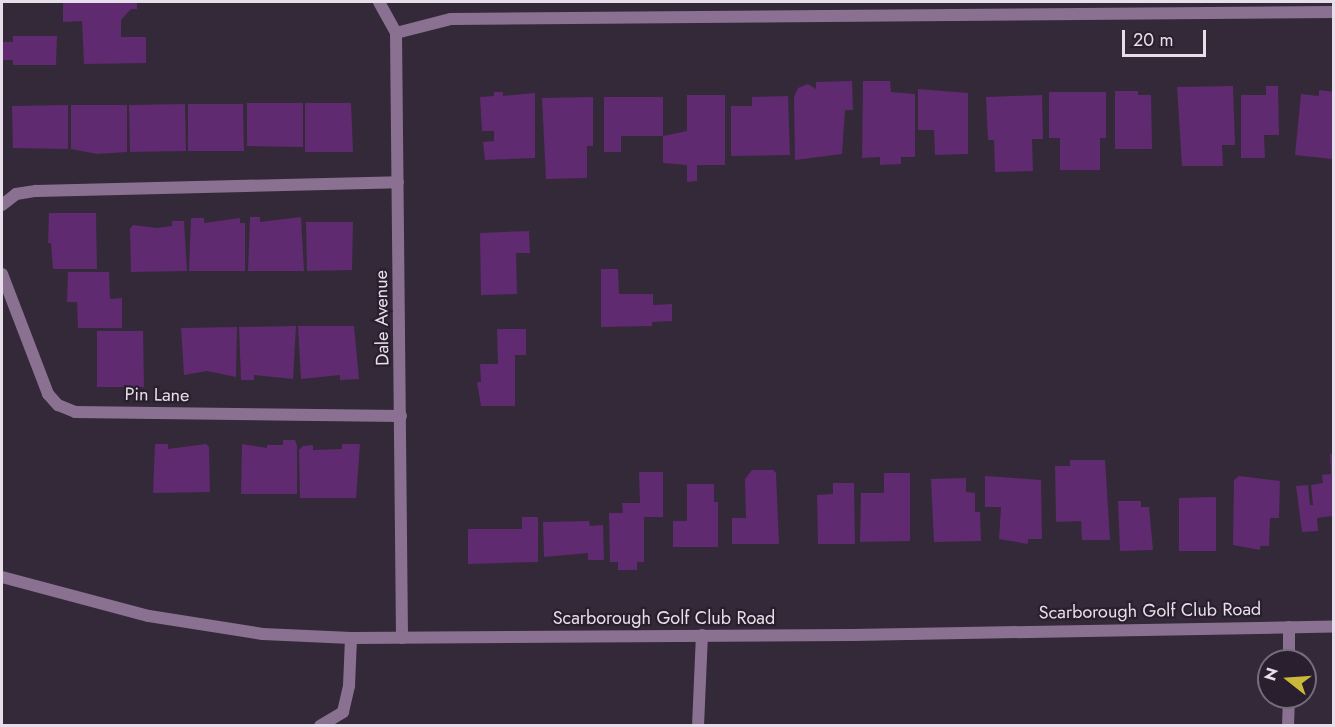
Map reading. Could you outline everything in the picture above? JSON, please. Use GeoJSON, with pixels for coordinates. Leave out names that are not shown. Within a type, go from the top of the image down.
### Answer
{"type":"FeatureCollection","features":[{"type":"Feature","properties":{"kind":"street","name":"Dale Avenue"},"geometry":{"type":"LineString","coordinates":[[379,2],[396,33],[402,638]]}},
{"type":"Feature","properties":{"kind":"street"},"geometry":{"type":"LineString","coordinates":[[396,33],[451,19],[1334,12]]}},
{"type":"Feature","properties":{"kind":"street"},"geometry":{"type":"LineString","coordinates":[[2,205],[15,194],[36,191],[398,182]]}},
{"type":"Feature","properties":{"kind":"street","name":"Pin Lane"},"geometry":{"type":"LineString","coordinates":[[2,274],[48,394],[58,405],[75,412],[401,416]]}},
{"type":"Feature","properties":{"kind":"street","name":"Scarborough Golf Club Road"},"geometry":{"type":"LineString","coordinates":[[2,577],[149,616],[263,633],[351,638],[1334,627]]}},
{"type":"Feature","properties":{"kind":"street"},"geometry":{"type":"LineString","coordinates":[[1288,627],[1288,649]]}},
{"type":"Feature","properties":{"kind":"street"},"geometry":{"type":"LineString","coordinates":[[698,726],[702,635]]}},
{"type":"Feature","properties":{"kind":"street"},"geometry":{"type":"LineString","coordinates":[[320,726],[343,712],[349,686],[351,638]]}},
{"type":"Feature","properties":{"kind":"street"},"geometry":{"type":"LineString","coordinates":[[1288,709],[1288,726]]}},
{"type":"Feature","properties":{"kind":"building"},"geometry":{"type":"Polygon","coordinates":[[[63,2],[137,2],[137,9],[131,9],[121,20],[121,37],[146,37],[146,63],[84,64],[82,21],[63,22],[63,2]]]}},
{"type":"Feature","properties":{"kind":"building"},"geometry":{"type":"Polygon","coordinates":[[[13,36],[57,36],[56,65],[13,65],[13,60],[2,60],[2,42],[13,42],[13,36]]]}},
{"type":"Feature","properties":{"kind":"building"},"geometry":{"type":"Polygon","coordinates":[[[852,81],[853,110],[845,110],[842,154],[795,160],[794,97],[798,88],[808,84],[816,89],[816,82],[852,81]]]}},
{"type":"Feature","properties":{"kind":"building"},"geometry":{"type":"Polygon","coordinates":[[[863,81],[890,81],[891,92],[915,94],[915,157],[901,157],[901,164],[880,165],[880,157],[862,158],[863,81]]]}},
{"type":"Feature","properties":{"kind":"building"},"geometry":{"type":"Polygon","coordinates":[[[1233,86],[1235,145],[1222,145],[1223,166],[1182,166],[1177,87],[1233,86]]]}},
{"type":"Feature","properties":{"kind":"building"},"geometry":{"type":"Polygon","coordinates":[[[1266,86],[1278,86],[1279,135],[1264,135],[1265,158],[1241,158],[1241,95],[1266,95],[1266,86]]]}},
{"type":"Feature","properties":{"kind":"building"},"geometry":{"type":"Polygon","coordinates":[[[918,89],[968,93],[968,154],[935,155],[934,130],[918,130],[918,89]]]}},
{"type":"Feature","properties":{"kind":"building"},"geometry":{"type":"Polygon","coordinates":[[[1319,90],[1334,92],[1332,159],[1295,155],[1301,94],[1319,96],[1319,90]]]}},
{"type":"Feature","properties":{"kind":"building"},"geometry":{"type":"Polygon","coordinates":[[[1115,91],[1138,91],[1138,95],[1151,95],[1152,149],[1115,149],[1115,91]]]}},
{"type":"Feature","properties":{"kind":"building"},"geometry":{"type":"Polygon","coordinates":[[[494,92],[503,92],[503,96],[535,93],[535,158],[485,160],[483,142],[494,141],[494,131],[482,131],[480,97],[494,96],[494,92]]]}},
{"type":"Feature","properties":{"kind":"building"},"geometry":{"type":"Polygon","coordinates":[[[1049,92],[1106,92],[1106,138],[1100,138],[1100,170],[1060,170],[1060,138],[1049,138],[1049,92]]]}},
{"type":"Feature","properties":{"kind":"building"},"geometry":{"type":"Polygon","coordinates":[[[687,95],[725,95],[725,165],[697,165],[697,181],[687,182],[687,165],[663,163],[663,136],[687,131],[687,95]]]}},
{"type":"Feature","properties":{"kind":"building"},"geometry":{"type":"Polygon","coordinates":[[[1042,95],[1043,139],[1032,139],[1033,171],[995,172],[994,140],[988,140],[986,97],[1042,95]]]}},
{"type":"Feature","properties":{"kind":"building"},"geometry":{"type":"Polygon","coordinates":[[[788,96],[790,155],[731,156],[731,106],[752,106],[752,97],[788,96]]]}},
{"type":"Feature","properties":{"kind":"building"},"geometry":{"type":"Polygon","coordinates":[[[593,97],[593,146],[587,146],[587,178],[546,179],[542,98],[593,97]]]}},
{"type":"Feature","properties":{"kind":"building"},"geometry":{"type":"Polygon","coordinates":[[[604,97],[663,97],[663,136],[621,136],[621,152],[604,152],[604,97]]]}},
{"type":"Feature","properties":{"kind":"building"},"geometry":{"type":"Polygon","coordinates":[[[247,103],[303,103],[303,147],[247,146],[247,103]]]}},
{"type":"Feature","properties":{"kind":"building"},"geometry":{"type":"Polygon","coordinates":[[[305,103],[351,103],[353,152],[305,152],[305,103]]]}},
{"type":"Feature","properties":{"kind":"building"},"geometry":{"type":"Polygon","coordinates":[[[185,104],[186,151],[130,152],[129,105],[185,104]]]}},
{"type":"Feature","properties":{"kind":"building"},"geometry":{"type":"Polygon","coordinates":[[[188,104],[243,104],[244,151],[188,151],[188,104]]]}},
{"type":"Feature","properties":{"kind":"building"},"geometry":{"type":"Polygon","coordinates":[[[68,105],[68,149],[13,148],[12,106],[68,105]]]}},
{"type":"Feature","properties":{"kind":"building"},"geometry":{"type":"Polygon","coordinates":[[[71,105],[127,105],[127,152],[97,154],[71,149],[71,105]]]}},
{"type":"Feature","properties":{"kind":"building"},"geometry":{"type":"Polygon","coordinates":[[[49,213],[96,213],[97,269],[53,269],[51,243],[48,243],[49,213]]]}},
{"type":"Feature","properties":{"kind":"building"},"geometry":{"type":"Polygon","coordinates":[[[250,217],[260,217],[260,222],[301,217],[304,271],[248,271],[250,217]]]}},
{"type":"Feature","properties":{"kind":"building"},"geometry":{"type":"Polygon","coordinates":[[[191,218],[204,218],[204,223],[240,218],[240,223],[245,223],[245,271],[189,271],[191,218]]]}},
{"type":"Feature","properties":{"kind":"building"},"geometry":{"type":"Polygon","coordinates":[[[172,221],[184,221],[187,271],[131,272],[130,229],[133,225],[157,228],[172,226],[172,221]]]}},
{"type":"Feature","properties":{"kind":"building"},"geometry":{"type":"Polygon","coordinates":[[[306,222],[353,222],[352,270],[307,271],[306,222]]]}},
{"type":"Feature","properties":{"kind":"building"},"geometry":{"type":"Polygon","coordinates":[[[529,231],[530,253],[516,253],[517,294],[481,295],[480,233],[529,231]]]}},
{"type":"Feature","properties":{"kind":"building"},"geometry":{"type":"Polygon","coordinates":[[[601,269],[618,269],[619,294],[653,294],[653,305],[672,304],[672,321],[652,322],[652,326],[601,327],[601,269]]]}},
{"type":"Feature","properties":{"kind":"building"},"geometry":{"type":"Polygon","coordinates":[[[68,272],[109,272],[110,299],[122,298],[122,328],[78,328],[77,302],[67,302],[68,272]]]}},
{"type":"Feature","properties":{"kind":"building"},"geometry":{"type":"Polygon","coordinates":[[[296,326],[293,379],[254,375],[254,380],[241,380],[239,327],[296,326]]]}},
{"type":"Feature","properties":{"kind":"building"},"geometry":{"type":"Polygon","coordinates":[[[298,326],[354,326],[359,379],[340,380],[340,375],[301,379],[298,326]]]}},
{"type":"Feature","properties":{"kind":"building"},"geometry":{"type":"Polygon","coordinates":[[[237,327],[236,377],[207,371],[184,375],[181,328],[237,327]]]}},
{"type":"Feature","properties":{"kind":"building"},"geometry":{"type":"Polygon","coordinates":[[[497,329],[526,329],[526,355],[515,355],[515,406],[481,406],[477,382],[481,382],[480,364],[498,364],[497,329]]]}},
{"type":"Feature","properties":{"kind":"building"},"geometry":{"type":"Polygon","coordinates":[[[97,331],[143,331],[144,387],[97,387],[97,331]]]}},
{"type":"Feature","properties":{"kind":"building"},"geometry":{"type":"Polygon","coordinates":[[[283,440],[295,440],[297,446],[297,494],[241,494],[242,444],[267,448],[267,445],[283,445],[283,440]]]}},
{"type":"Feature","properties":{"kind":"building"},"geometry":{"type":"Polygon","coordinates":[[[155,444],[168,444],[168,449],[206,444],[209,447],[210,492],[153,493],[155,444]]]}},
{"type":"Feature","properties":{"kind":"building"},"geometry":{"type":"Polygon","coordinates":[[[342,444],[360,444],[356,498],[300,498],[299,450],[303,446],[313,445],[313,450],[342,449],[342,444]]]}},
{"type":"Feature","properties":{"kind":"building"},"geometry":{"type":"Polygon","coordinates":[[[1330,454],[1334,454],[1334,522],[1331,516],[1317,518],[1318,531],[1302,532],[1296,486],[1308,485],[1310,505],[1313,505],[1311,485],[1323,483],[1322,475],[1331,474],[1330,454]]]}},
{"type":"Feature","properties":{"kind":"building"},"geometry":{"type":"Polygon","coordinates":[[[1070,460],[1105,460],[1110,540],[1082,540],[1081,521],[1056,522],[1055,466],[1070,466],[1070,460]]]}},
{"type":"Feature","properties":{"kind":"building"},"geometry":{"type":"Polygon","coordinates":[[[752,470],[773,470],[776,473],[779,544],[732,544],[732,518],[746,518],[745,479],[752,470]]]}},
{"type":"Feature","properties":{"kind":"building"},"geometry":{"type":"Polygon","coordinates":[[[639,472],[663,472],[663,517],[644,517],[644,562],[637,562],[637,570],[618,570],[618,562],[610,562],[609,513],[623,513],[622,503],[640,503],[639,472]]]}},
{"type":"Feature","properties":{"kind":"building"},"geometry":{"type":"Polygon","coordinates":[[[884,473],[910,473],[910,541],[860,542],[861,493],[884,493],[884,473]]]}},
{"type":"Feature","properties":{"kind":"building"},"geometry":{"type":"Polygon","coordinates":[[[985,476],[1041,480],[1042,539],[1028,539],[1028,544],[999,539],[1001,507],[985,507],[985,476]]]}},
{"type":"Feature","properties":{"kind":"building"},"geometry":{"type":"Polygon","coordinates":[[[1239,476],[1280,481],[1279,518],[1270,518],[1269,546],[1260,546],[1260,550],[1233,545],[1234,480],[1239,476]]]}},
{"type":"Feature","properties":{"kind":"building"},"geometry":{"type":"Polygon","coordinates":[[[966,478],[966,492],[975,493],[975,512],[980,512],[981,541],[934,542],[931,479],[966,478]]]}},
{"type":"Feature","properties":{"kind":"building"},"geometry":{"type":"Polygon","coordinates":[[[833,483],[854,483],[855,544],[818,544],[817,495],[833,494],[833,483]]]}},
{"type":"Feature","properties":{"kind":"building"},"geometry":{"type":"Polygon","coordinates":[[[687,484],[714,484],[714,502],[718,502],[718,547],[673,547],[673,521],[687,521],[687,484]]]}},
{"type":"Feature","properties":{"kind":"building"},"geometry":{"type":"Polygon","coordinates":[[[1216,497],[1216,551],[1179,551],[1179,498],[1216,497]]]}},
{"type":"Feature","properties":{"kind":"building"},"geometry":{"type":"Polygon","coordinates":[[[1118,501],[1141,501],[1141,507],[1149,507],[1153,550],[1120,551],[1118,501]]]}},
{"type":"Feature","properties":{"kind":"building"},"geometry":{"type":"Polygon","coordinates":[[[522,517],[538,517],[538,562],[468,564],[468,529],[522,529],[522,517]]]}},
{"type":"Feature","properties":{"kind":"building"},"geometry":{"type":"Polygon","coordinates":[[[589,521],[590,526],[603,525],[604,560],[588,560],[588,553],[544,557],[543,522],[589,521]]]}}]}
